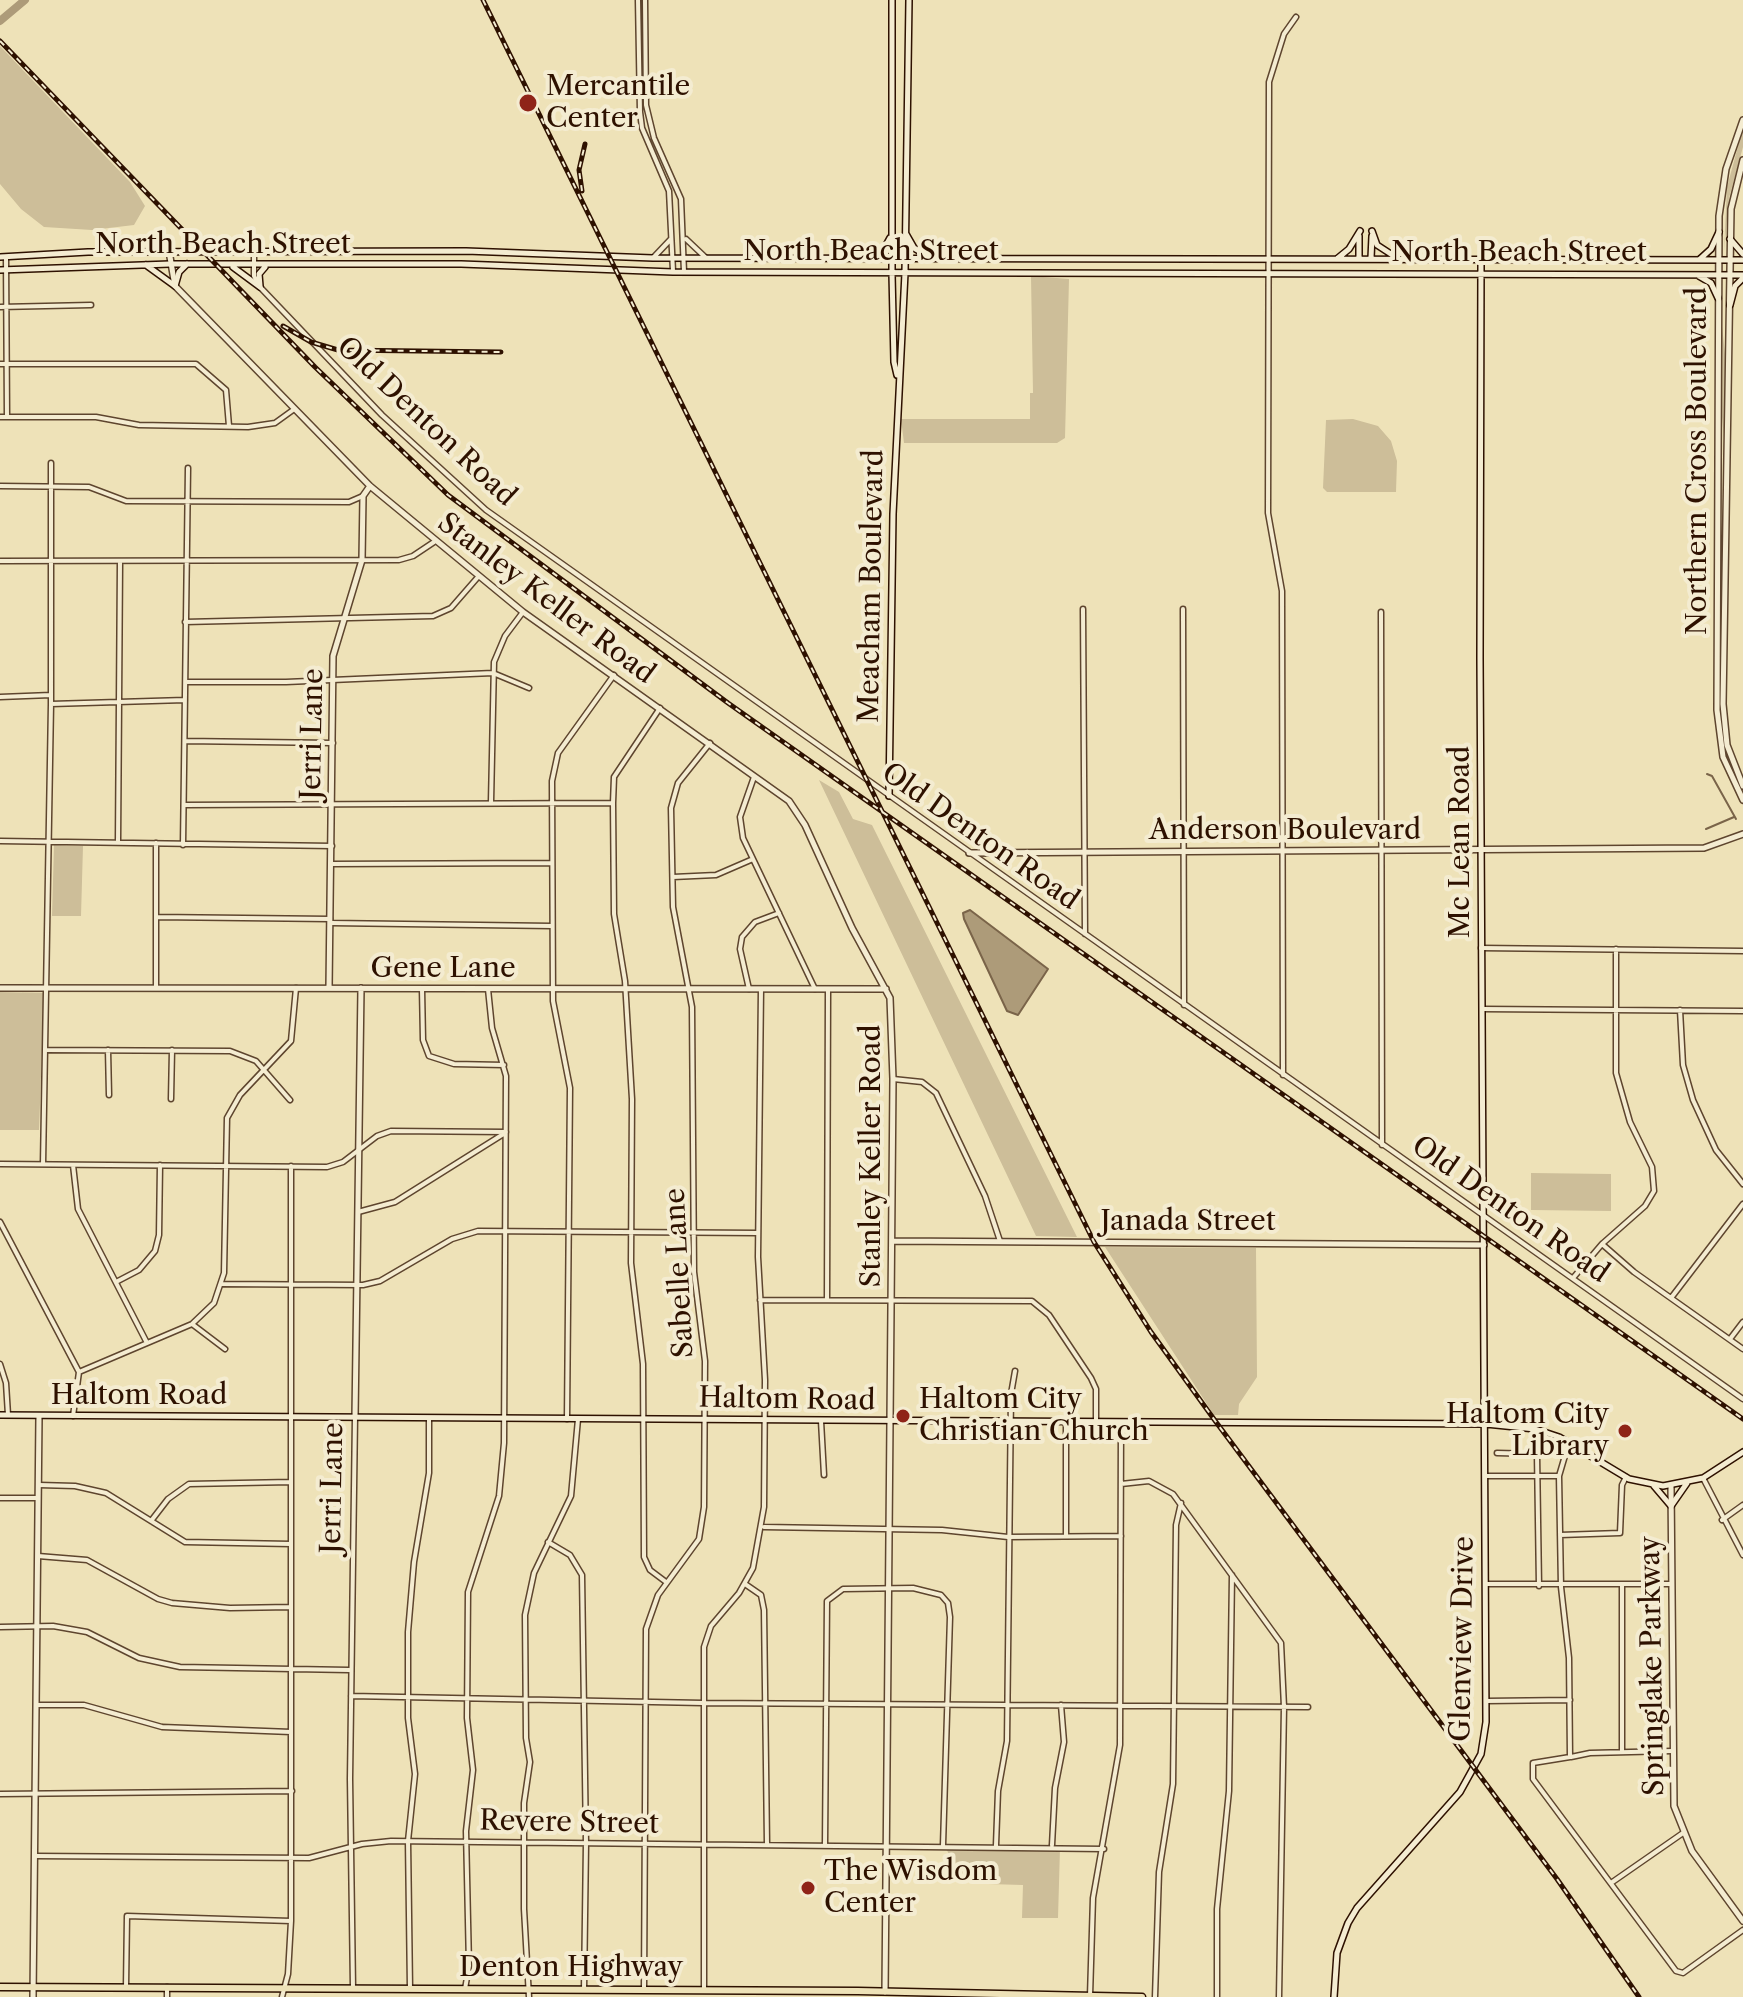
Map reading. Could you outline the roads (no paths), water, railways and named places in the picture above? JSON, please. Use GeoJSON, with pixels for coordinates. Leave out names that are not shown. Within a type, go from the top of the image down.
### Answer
{"type":"FeatureCollection","features":[{"type":"Feature","properties":{"kind":"main road","name":"Meacham Boulevard"},"geometry":{"type":"LineString","coordinates":[[892,0],[892,274],[894,362],[898,376]]}},
{"type":"Feature","properties":{"kind":"main road","name":"Meacham Boulevard"},"geometry":{"type":"LineString","coordinates":[[889,796],[898,376],[906,258],[909,0]]}},
{"type":"Feature","properties":{"kind":"main road","name":"Northern Cross Boulevard"},"geometry":{"type":"LineString","coordinates":[[1743,120],[1724,177],[1718,260],[1724,498],[1723,723],[1730,758],[1743,786]]}},
{"type":"Feature","properties":{"kind":"main road","name":"Northern Cross Boulevard"},"geometry":{"type":"LineString","coordinates":[[1743,160],[1733,194],[1730,239],[1718,731],[1723,757],[1743,800]]}},
{"type":"Feature","properties":{"kind":"main road"},"geometry":{"type":"LineString","coordinates":[[1336,259],[1349,249],[1360,231],[1359,258]]}},
{"type":"Feature","properties":{"kind":"main road"},"geometry":{"type":"LineString","coordinates":[[1371,258],[1372,231],[1377,245],[1397,258]]}},
{"type":"Feature","properties":{"kind":"main road"},"geometry":{"type":"LineString","coordinates":[[1696,261],[1711,249],[1719,232]]}},
{"type":"Feature","properties":{"kind":"main road"},"geometry":{"type":"LineString","coordinates":[[869,258],[884,249],[892,234]]}},
{"type":"Feature","properties":{"kind":"main road"},"geometry":{"type":"LineString","coordinates":[[906,234],[919,252],[935,258]]}},
{"type":"Feature","properties":{"kind":"main road"},"geometry":{"type":"LineString","coordinates":[[1730,239],[1743,254]]}},
{"type":"Feature","properties":{"kind":"main road"},"geometry":{"type":"LineString","coordinates":[[169,251],[175,286]]}},
{"type":"Feature","properties":{"kind":"main road","name":"North Beach Street"},"geometry":{"type":"LineString","coordinates":[[3,257],[169,251],[482,251],[653,258],[1743,260]]}},
{"type":"Feature","properties":{"kind":"main road"},"geometry":{"type":"LineString","coordinates":[[385,251],[385,264]]}},
{"type":"Feature","properties":{"kind":"main road"},"geometry":{"type":"LineString","coordinates":[[481,264],[482,251]]}},
{"type":"Feature","properties":{"kind":"main road"},"geometry":{"type":"LineString","coordinates":[[750,258],[750,273]]}},
{"type":"Feature","properties":{"kind":"main road"},"geometry":{"type":"LineString","coordinates":[[788,258],[788,273]]}},
{"type":"Feature","properties":{"kind":"main road"},"geometry":{"type":"LineString","coordinates":[[1025,259],[1025,272]]}},
{"type":"Feature","properties":{"kind":"main road","name":"Mc Lean Road"},"geometry":{"type":"LineString","coordinates":[[1481,259],[1481,948],[1486,1424]]}},
{"type":"Feature","properties":{"kind":"main road","name":"North Beach Street"},"geometry":{"type":"LineString","coordinates":[[3,270],[170,264],[481,264],[750,273],[1481,273],[1743,277]]}},
{"type":"Feature","properties":{"kind":"main road"},"geometry":{"type":"LineString","coordinates":[[175,286],[179,272],[187,264]]}},
{"type":"Feature","properties":{"kind":"main road","name":"Stanley Keller Road"},"geometry":{"type":"LineString","coordinates":[[145,265],[175,286],[293,410],[370,486],[434,542],[523,612],[755,775],[797,811],[886,989],[893,1012],[893,1079],[885,1992]]}},
{"type":"Feature","properties":{"kind":"main road"},"geometry":{"type":"LineString","coordinates":[[228,265],[260,287]]}},
{"type":"Feature","properties":{"kind":"main road"},"geometry":{"type":"LineString","coordinates":[[260,287],[259,274],[268,265]]}},
{"type":"Feature","properties":{"kind":"main road"},"geometry":{"type":"LineString","coordinates":[[1695,274],[1707,279],[1718,298]]}},
{"type":"Feature","properties":{"kind":"main road"},"geometry":{"type":"LineString","coordinates":[[1730,305],[1735,286],[1743,277]]}},
{"type":"Feature","properties":{"kind":"main road"},"geometry":{"type":"LineString","coordinates":[[363,496],[370,486]]}},
{"type":"Feature","properties":{"kind":"main road","name":"Jerri Lane"},"geometry":{"type":"LineString","coordinates":[[329,988],[333,656],[362,560],[363,496]]}},
{"type":"Feature","properties":{"kind":"main road","name":"Anderson Boulevard"},"geometry":{"type":"LineString","coordinates":[[969,853],[1704,848],[1743,834]]}},
{"type":"Feature","properties":{"kind":"main road","name":"Gene Lane"},"geometry":{"type":"LineString","coordinates":[[0,988],[886,989]]}},
{"type":"Feature","properties":{"kind":"main road","name":"Jerri Lane"},"geometry":{"type":"LineString","coordinates":[[355,1417],[361,988]]}},
{"type":"Feature","properties":{"kind":"main road","name":"Janada Street"},"geometry":{"type":"LineString","coordinates":[[892,1241],[1484,1245]]}},
{"type":"Feature","properties":{"kind":"main road","name":"Haltom Road"},"geometry":{"type":"LineString","coordinates":[[0,1415],[1486,1424],[1535,1429],[1569,1442],[1626,1477],[1653,1485],[1671,1486],[1703,1478],[1723,1468],[1743,1452]]}},
{"type":"Feature","properties":{"kind":"main road"},"geometry":{"type":"LineString","coordinates":[[33,1997],[39,1416]]}},
{"type":"Feature","properties":{"kind":"main road","name":"Glenview Drive"},"geometry":{"type":"LineString","coordinates":[[1334,1997],[1337,1953],[1357,1908],[1460,1792],[1475,1769],[1484,1738],[1486,1424]]}},
{"type":"Feature","properties":{"kind":"main road"},"geometry":{"type":"LineString","coordinates":[[1653,1485],[1671,1506],[1687,1483]]}},
{"type":"Feature","properties":{"kind":"main road","name":"Springlake Parkway"},"geometry":{"type":"LineString","coordinates":[[1671,1486],[1674,1806],[1683,1833],[1743,1921]]}},
{"type":"Feature","properties":{"kind":"main road","name":"Denton Highway"},"geometry":{"type":"LineString","coordinates":[[0,1987],[465,1989],[529,1993],[704,1990],[1142,1997]]}},
{"type":"Feature","properties":{"kind":"street"},"geometry":{"type":"LineString","coordinates":[[638,0],[642,128],[669,191],[673,272]]}},
{"type":"Feature","properties":{"kind":"street"},"geometry":{"type":"LineString","coordinates":[[645,0],[646,105],[654,138],[681,199],[684,272]]}},
{"type":"Feature","properties":{"kind":"street"},"geometry":{"type":"LineString","coordinates":[[1283,1075],[1282,591],[1268,513],[1269,82],[1284,34],[1296,17]]}},
{"type":"Feature","properties":{"kind":"street"},"geometry":{"type":"LineString","coordinates":[[653,258],[673,237]]}},
{"type":"Feature","properties":{"kind":"street"},"geometry":{"type":"LineString","coordinates":[[684,238],[694,250],[708,258]]}},
{"type":"Feature","properties":{"kind":"street","name":"Old Denton Road"},"geometry":{"type":"LineString","coordinates":[[254,251],[260,287],[382,415],[486,510],[1743,1399]]}},
{"type":"Feature","properties":{"kind":"street"},"geometry":{"type":"LineString","coordinates":[[3,257],[3,364],[7,417]]}},
{"type":"Feature","properties":{"kind":"street"},"geometry":{"type":"LineString","coordinates":[[3,307],[91,305]]}},
{"type":"Feature","properties":{"kind":"street"},"geometry":{"type":"LineString","coordinates":[[3,364],[196,364],[226,390],[229,426]]}},
{"type":"Feature","properties":{"kind":"street"},"geometry":{"type":"LineString","coordinates":[[0,417],[96,417],[139,425],[229,426],[275,423],[293,410]]}},
{"type":"Feature","properties":{"kind":"street"},"geometry":{"type":"LineString","coordinates":[[43,1164],[50,842],[51,463]]}},
{"type":"Feature","properties":{"kind":"street"},"geometry":{"type":"LineString","coordinates":[[183,845],[188,468]]}},
{"type":"Feature","properties":{"kind":"street"},"geometry":{"type":"LineString","coordinates":[[0,486],[94,487],[126,501],[349,502],[363,496]]}},
{"type":"Feature","properties":{"kind":"street"},"geometry":{"type":"LineString","coordinates":[[0,561],[406,559],[434,542]]}},
{"type":"Feature","properties":{"kind":"street"},"geometry":{"type":"LineString","coordinates":[[118,842],[120,562]]}},
{"type":"Feature","properties":{"kind":"street"},"geometry":{"type":"LineString","coordinates":[[185,622],[433,616],[451,608],[478,577]]}},
{"type":"Feature","properties":{"kind":"street"},"geometry":{"type":"LineString","coordinates":[[1083,609],[1085,935]]}},
{"type":"Feature","properties":{"kind":"street"},"geometry":{"type":"LineString","coordinates":[[1183,609],[1184,1005]]}},
{"type":"Feature","properties":{"kind":"street"},"geometry":{"type":"LineString","coordinates":[[491,802],[493,673],[500,644],[523,612]]}},
{"type":"Feature","properties":{"kind":"street"},"geometry":{"type":"LineString","coordinates":[[1381,612],[1382,1145]]}},
{"type":"Feature","properties":{"kind":"street"},"geometry":{"type":"LineString","coordinates":[[185,682],[493,673],[529,688]]}},
{"type":"Feature","properties":{"kind":"street"},"geometry":{"type":"LineString","coordinates":[[567,1419],[570,1088],[555,1022],[553,989],[553,767],[558,753],[614,675]]}},
{"type":"Feature","properties":{"kind":"street"},"geometry":{"type":"LineString","coordinates":[[0,697],[51,695]]}},
{"type":"Feature","properties":{"kind":"street"},"geometry":{"type":"LineString","coordinates":[[51,704],[185,700]]}},
{"type":"Feature","properties":{"kind":"street"},"geometry":{"type":"LineString","coordinates":[[660,708],[614,777],[613,803],[614,914],[625,989],[632,1099],[633,1300],[643,1364],[644,1557],[650,1570],[666,1582]]}},
{"type":"Feature","properties":{"kind":"street"},"geometry":{"type":"LineString","coordinates":[[185,741],[333,743]]}},
{"type":"Feature","properties":{"kind":"street","name":"Sabelle Lane"},"geometry":{"type":"LineString","coordinates":[[644,1990],[646,1629],[666,1582],[701,1532],[705,1419],[705,1361],[697,1309],[694,1233],[695,1091],[690,989],[674,916],[673,794],[710,743]]}},
{"type":"Feature","properties":{"kind":"street"},"geometry":{"type":"LineString","coordinates":[[755,775],[740,817],[743,838],[815,990]]}},
{"type":"Feature","properties":{"kind":"street"},"geometry":{"type":"LineString","coordinates":[[184,805],[613,803]]}},
{"type":"Feature","properties":{"kind":"street"},"geometry":{"type":"LineString","coordinates":[[0,841],[332,846]]}},
{"type":"Feature","properties":{"kind":"street"},"geometry":{"type":"LineString","coordinates":[[156,843],[156,988]]}},
{"type":"Feature","properties":{"kind":"street"},"geometry":{"type":"LineString","coordinates":[[673,877],[716,875],[753,859]]}},
{"type":"Feature","properties":{"kind":"street"},"geometry":{"type":"LineString","coordinates":[[331,864],[552,863]]}},
{"type":"Feature","properties":{"kind":"street"},"geometry":{"type":"LineString","coordinates":[[749,989],[740,949],[742,937],[755,922],[779,913]]}},
{"type":"Feature","properties":{"kind":"street"},"geometry":{"type":"LineString","coordinates":[[156,917],[552,926]]}},
{"type":"Feature","properties":{"kind":"street"},"geometry":{"type":"LineString","coordinates":[[1481,948],[1743,951]]}},
{"type":"Feature","properties":{"kind":"street"},"geometry":{"type":"LineString","coordinates":[[1573,1278],[1602,1244],[1645,1206],[1655,1184],[1652,1167],[1630,1122],[1616,1073],[1616,949]]}},
{"type":"Feature","properties":{"kind":"street"},"geometry":{"type":"LineString","coordinates":[[79,1372],[192,1324],[214,1303],[222,1284],[229,1111],[262,1070],[291,1041],[296,988]]}},
{"type":"Feature","properties":{"kind":"street"},"geometry":{"type":"LineString","coordinates":[[422,989],[423,1040],[429,1056],[454,1064],[504,1065]]}},
{"type":"Feature","properties":{"kind":"street"},"geometry":{"type":"LineString","coordinates":[[465,1989],[469,1966],[466,1842],[473,1770],[467,1697],[468,1592],[499,1496],[504,1419],[504,1065],[492,1028],[488,989]]}},
{"type":"Feature","properties":{"kind":"street"},"geometry":{"type":"LineString","coordinates":[[704,1990],[706,1844],[703,1703],[707,1637],[745,1584],[758,1553],[763,1527],[764,1420],[758,1233],[761,989]]}},
{"type":"Feature","properties":{"kind":"street"},"geometry":{"type":"LineString","coordinates":[[827,1300],[828,990]]}},
{"type":"Feature","properties":{"kind":"street"},"geometry":{"type":"LineString","coordinates":[[1482,1009],[1743,1011]]}},
{"type":"Feature","properties":{"kind":"street"},"geometry":{"type":"LineString","coordinates":[[1680,1010],[1682,1052],[1693,1100],[1716,1150],[1743,1184]]}},
{"type":"Feature","properties":{"kind":"street"},"geometry":{"type":"LineString","coordinates":[[47,1050],[230,1051],[256,1061],[290,1100]]}},
{"type":"Feature","properties":{"kind":"street"},"geometry":{"type":"LineString","coordinates":[[108,1050],[109,1095]]}},
{"type":"Feature","properties":{"kind":"street"},"geometry":{"type":"LineString","coordinates":[[171,1099],[172,1050]]}},
{"type":"Feature","properties":{"kind":"street"},"geometry":{"type":"LineString","coordinates":[[893,1079],[922,1082],[936,1093],[985,1196],[1000,1241]]}},
{"type":"Feature","properties":{"kind":"street"},"geometry":{"type":"LineString","coordinates":[[0,1164],[333,1166],[358,1152],[377,1136],[391,1131],[506,1132]]}},
{"type":"Feature","properties":{"kind":"street"},"geometry":{"type":"LineString","coordinates":[[358,1212],[395,1202],[506,1132]]}},
{"type":"Feature","properties":{"kind":"street"},"geometry":{"type":"LineString","coordinates":[[73,1165],[78,1209],[146,1341]]}},
{"type":"Feature","properties":{"kind":"street"},"geometry":{"type":"LineString","coordinates":[[115,1282],[146,1263],[158,1243],[160,1165]]}},
{"type":"Feature","properties":{"kind":"street"},"geometry":{"type":"LineString","coordinates":[[282,1997],[291,1921],[291,1166]]}},
{"type":"Feature","properties":{"kind":"street"},"geometry":{"type":"LineString","coordinates":[[1671,1298],[1743,1204]]}},
{"type":"Feature","properties":{"kind":"street"},"geometry":{"type":"LineString","coordinates":[[0,1222],[79,1372],[73,1416]]}},
{"type":"Feature","properties":{"kind":"street"},"geometry":{"type":"LineString","coordinates":[[222,1284],[357,1285],[380,1281],[459,1236],[505,1231],[758,1233]]}},
{"type":"Feature","properties":{"kind":"street"},"geometry":{"type":"LineString","coordinates":[[1602,1244],[1743,1349]]}},
{"type":"Feature","properties":{"kind":"street"},"geometry":{"type":"LineString","coordinates":[[760,1300],[1028,1300],[1039,1303],[1091,1378],[1096,1389],[1096,1422]]}},
{"type":"Feature","properties":{"kind":"street"},"geometry":{"type":"LineString","coordinates":[[1730,1340],[1743,1322]]}},
{"type":"Feature","properties":{"kind":"street"},"geometry":{"type":"LineString","coordinates":[[192,1324],[225,1349]]}},
{"type":"Feature","properties":{"kind":"street"},"geometry":{"type":"LineString","coordinates":[[0,1364],[8,1415]]}},
{"type":"Feature","properties":{"kind":"street"},"geometry":{"type":"LineString","coordinates":[[996,1845],[1007,1705],[1010,1422],[1015,1371]]}},
{"type":"Feature","properties":{"kind":"street","name":"Jerri Lane"},"geometry":{"type":"LineString","coordinates":[[353,1988],[350,1670],[355,1417]]}},
{"type":"Feature","properties":{"kind":"street"},"geometry":{"type":"LineString","coordinates":[[410,1989],[408,1841],[415,1774],[409,1697],[409,1603],[429,1473],[429,1418]]}},
{"type":"Feature","properties":{"kind":"street"},"geometry":{"type":"LineString","coordinates":[[529,1993],[524,1842],[524,1803],[530,1762],[525,1698],[527,1596],[548,1542],[571,1496],[578,1419]]}},
{"type":"Feature","properties":{"kind":"street"},"geometry":{"type":"LineString","coordinates":[[821,1421],[824,1475]]}},
{"type":"Feature","properties":{"kind":"street"},"geometry":{"type":"LineString","coordinates":[[1066,1422],[1066,1536]]}},
{"type":"Feature","properties":{"kind":"street"},"geometry":{"type":"LineString","coordinates":[[1090,1996],[1093,1898],[1118,1765],[1121,1422]]}},
{"type":"Feature","properties":{"kind":"street"},"geometry":{"type":"LineString","coordinates":[[1539,1586],[1537,1454],[1542,1442]]}},
{"type":"Feature","properties":{"kind":"street"},"geometry":{"type":"LineString","coordinates":[[1569,1442],[1559,1476],[1570,1757]]}},
{"type":"Feature","properties":{"kind":"street"},"geometry":{"type":"LineString","coordinates":[[1497,1453],[1537,1454]]}},
{"type":"Feature","properties":{"kind":"street"},"geometry":{"type":"LineString","coordinates":[[1486,1476],[1559,1476]]}},
{"type":"Feature","properties":{"kind":"street"},"geometry":{"type":"LineString","coordinates":[[1560,1535],[1620,1533],[1622,1485],[1626,1477]]}},
{"type":"Feature","properties":{"kind":"street"},"geometry":{"type":"LineString","coordinates":[[1703,1478],[1722,1520],[1743,1555]]}},
{"type":"Feature","properties":{"kind":"street"},"geometry":{"type":"LineString","coordinates":[[151,1521],[168,1499],[189,1484],[291,1482]]}},
{"type":"Feature","properties":{"kind":"street"},"geometry":{"type":"LineString","coordinates":[[1121,1484],[1155,1482],[1181,1503],[1281,1643],[1284,1707],[1279,1997]]}},
{"type":"Feature","properties":{"kind":"street"},"geometry":{"type":"LineString","coordinates":[[39,1485],[75,1486],[106,1493],[175,1538],[197,1544],[291,1544]]}},
{"type":"Feature","properties":{"kind":"street"},"geometry":{"type":"LineString","coordinates":[[0,1498],[39,1498]]}},
{"type":"Feature","properties":{"kind":"street"},"geometry":{"type":"LineString","coordinates":[[1155,1997],[1157,1897],[1173,1784],[1176,1525],[1181,1503]]}},
{"type":"Feature","properties":{"kind":"street"},"geometry":{"type":"LineString","coordinates":[[1722,1520],[1743,1505]]}},
{"type":"Feature","properties":{"kind":"street"},"geometry":{"type":"LineString","coordinates":[[763,1527],[942,1530],[1008,1537],[1121,1536]]}},
{"type":"Feature","properties":{"kind":"street"},"geometry":{"type":"LineString","coordinates":[[548,1542],[570,1555],[582,1575],[586,1843],[584,1990]]}},
{"type":"Feature","properties":{"kind":"street"},"geometry":{"type":"LineString","coordinates":[[38,1556],[87,1560],[158,1599],[172,1603],[230,1608],[291,1607]]}},
{"type":"Feature","properties":{"kind":"street"},"geometry":{"type":"LineString","coordinates":[[1217,1997],[1217,1909],[1229,1791],[1232,1573]]}},
{"type":"Feature","properties":{"kind":"street"},"geometry":{"type":"LineString","coordinates":[[745,1584],[763,1600],[767,1844]]}},
{"type":"Feature","properties":{"kind":"street"},"geometry":{"type":"LineString","coordinates":[[1486,1584],[1561,1587],[1671,1584]]}},
{"type":"Feature","properties":{"kind":"street"},"geometry":{"type":"LineString","coordinates":[[1622,1585],[1622,1752]]}},
{"type":"Feature","properties":{"kind":"street"},"geometry":{"type":"LineString","coordinates":[[825,1845],[827,1601],[843,1589],[925,1589],[941,1595],[948,1603],[943,1845]]}},
{"type":"Feature","properties":{"kind":"street"},"geometry":{"type":"LineString","coordinates":[[0,1627],[87,1632],[152,1663],[193,1668],[350,1670]]}},
{"type":"Feature","properties":{"kind":"street"},"geometry":{"type":"LineString","coordinates":[[351,1696],[703,1703],[1308,1707]]}},
{"type":"Feature","properties":{"kind":"street"},"geometry":{"type":"LineString","coordinates":[[1486,1701],[1570,1700]]}},
{"type":"Feature","properties":{"kind":"street"},"geometry":{"type":"LineString","coordinates":[[37,1705],[84,1705],[162,1727],[291,1732]]}},
{"type":"Feature","properties":{"kind":"street"},"geometry":{"type":"LineString","coordinates":[[1052,1846],[1055,1788],[1064,1742],[1061,1705]]}},
{"type":"Feature","properties":{"kind":"street"},"geometry":{"type":"LineString","coordinates":[[1672,1751],[1622,1752],[1533,1763],[1533,1779],[1676,1971],[1683,1973],[1743,1930]]}},
{"type":"Feature","properties":{"kind":"street"},"geometry":{"type":"LineString","coordinates":[[0,1794],[292,1791]]}},
{"type":"Feature","properties":{"kind":"street"},"geometry":{"type":"LineString","coordinates":[[1611,1883],[1683,1833]]}},
{"type":"Feature","properties":{"kind":"street","name":"Revere Street"},"geometry":{"type":"LineString","coordinates":[[35,1856],[317,1857],[350,1848],[408,1841],[996,1845],[1104,1849]]}},
{"type":"Feature","properties":{"kind":"street"},"geometry":{"type":"LineString","coordinates":[[126,1987],[127,1916],[291,1921]]}},
{"type":"Feature","properties":{"kind":"street"},"geometry":{"type":"LineString","coordinates":[[167,1987],[167,1997]]}},
{"type":"Feature","properties":{"kind":"waterway"},"geometry":{"type":"LineString","coordinates":[[0,21],[25,0]]}},
{"type":"Feature","properties":{"kind":"waterway"},"geometry":{"type":"LineString","coordinates":[[1707,774],[1712,776],[1736,819]]}},
{"type":"Feature","properties":{"kind":"waterway"},"geometry":{"type":"LineString","coordinates":[[1706,829],[1734,817]]}},
{"type":"Feature","properties":{"kind":"railway"},"geometry":{"type":"LineString","coordinates":[[483,0],[1094,1242],[1151,1332],[1557,1879],[1639,1997]]}},
{"type":"Feature","properties":{"kind":"railway"},"geometry":{"type":"LineString","coordinates":[[0,41],[315,367],[448,495],[728,703],[1743,1419]]}},
{"type":"Feature","properties":{"kind":"railway"},"geometry":{"type":"LineString","coordinates":[[582,191],[579,170],[585,144]]}},
{"type":"Feature","properties":{"kind":"railway"},"geometry":{"type":"LineString","coordinates":[[283,326],[311,342],[338,350],[501,352]]}},
{"type":"Feature","properties":{"kind":"place","name":"Mercantile Center"},"geometry":{"type":"Point","coordinates":[528,103]}},
{"type":"Feature","properties":{"kind":"place","name":"Haltom City Christian Church"},"geometry":{"type":"Point","coordinates":[903,1416]}},
{"type":"Feature","properties":{"kind":"place","name":"Haltom City Library"},"geometry":{"type":"Point","coordinates":[1625,1431]}},
{"type":"Feature","properties":{"kind":"place","name":"The Wisdom Center"},"geometry":{"type":"Point","coordinates":[808,1888]}}]}
